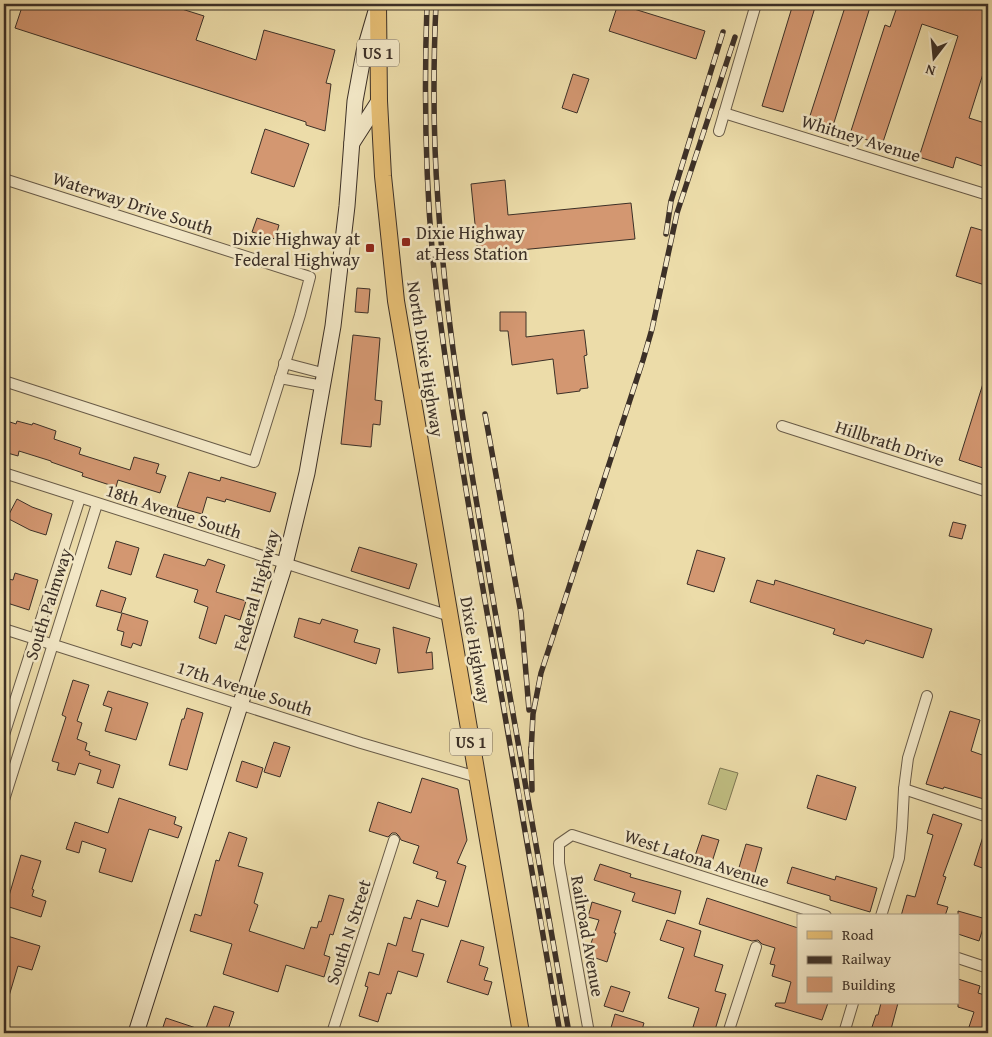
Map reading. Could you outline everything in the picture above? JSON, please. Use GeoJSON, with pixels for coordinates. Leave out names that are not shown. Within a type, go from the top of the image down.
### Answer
{"type":"FeatureCollection","features":[{"type":"Feature","properties":{"kind":"main road","name":"North Dixie Highway"},"geometry":{"type":"LineString","coordinates":[[378,4],[379,101],[383,176],[396,301],[421,452]]}},
{"type":"Feature","properties":{"kind":"main road","name":"Federal Highway"},"geometry":{"type":"LineString","coordinates":[[136,1033],[285,564],[307,473],[324,380],[346,215],[355,101],[364,52],[378,4]]}},
{"type":"Feature","properties":{"kind":"main road","name":"Federal Highway"},"geometry":{"type":"LineString","coordinates":[[352,144],[379,101]]}},
{"type":"Feature","properties":{"kind":"main road","name":"Dixie Highway"},"geometry":{"type":"LineString","coordinates":[[421,452],[521,1033]]}},
{"type":"Feature","properties":{"kind":"street"},"geometry":{"type":"LineString","coordinates":[[719,131],[756,4]]}},
{"type":"Feature","properties":{"kind":"street","name":"Whitney Avenue"},"geometry":{"type":"LineString","coordinates":[[724,113],[988,195]]}},
{"type":"Feature","properties":{"kind":"street","name":"Waterway Drive South"},"geometry":{"type":"LineString","coordinates":[[4,179],[310,277],[284,363]]}},
{"type":"Feature","properties":{"kind":"street"},"geometry":{"type":"LineString","coordinates":[[4,381],[254,462],[284,363],[324,380]]}},
{"type":"Feature","properties":{"kind":"street"},"geometry":{"type":"LineString","coordinates":[[280,378],[324,380]]}},
{"type":"Feature","properties":{"kind":"street","name":"Hillbrath Drive"},"geometry":{"type":"LineString","coordinates":[[782,426],[988,492]]}},
{"type":"Feature","properties":{"kind":"street","name":"18th Avenue South"},"geometry":{"type":"LineString","coordinates":[[4,473],[450,616]]}},
{"type":"Feature","properties":{"kind":"street","name":"South Palmway"},"geometry":{"type":"LineString","coordinates":[[4,734],[80,498]]}},
{"type":"Feature","properties":{"kind":"street","name":"South Palmway"},"geometry":{"type":"LineString","coordinates":[[4,800],[97,504]]}},
{"type":"Feature","properties":{"kind":"street","name":"17th Avenue South"},"geometry":{"type":"LineString","coordinates":[[4,629],[361,743],[477,777]]}},
{"type":"Feature","properties":{"kind":"street"},"geometry":{"type":"LineString","coordinates":[[882,914],[898,858],[908,758],[927,696]]}},
{"type":"Feature","properties":{"kind":"street"},"geometry":{"type":"LineString","coordinates":[[904,790],[988,817]]}},
{"type":"Feature","properties":{"kind":"street","name":"West Latona Avenue"},"geometry":{"type":"LineString","coordinates":[[559,844],[572,835],[820,914]]}},
{"type":"Feature","properties":{"kind":"street","name":"South N Street"},"geometry":{"type":"LineString","coordinates":[[332,1033],[394,840]]}},
{"type":"Feature","properties":{"kind":"street","name":"Railroad Avenue"},"geometry":{"type":"LineString","coordinates":[[559,844],[559,863],[589,1033]]}},
{"type":"Feature","properties":{"kind":"street"},"geometry":{"type":"LineString","coordinates":[[728,1033],[756,947]]}},
{"type":"Feature","properties":{"kind":"street"},"geometry":{"type":"LineString","coordinates":[[960,959],[988,968]]}},
{"type":"Feature","properties":{"kind":"street"},"geometry":{"type":"LineString","coordinates":[[844,1033],[853,1004]]}},
{"type":"Feature","properties":{"kind":"shaded area"},"geometry":{"type":"Polygon","coordinates":[[[720,768],[738,773],[726,810],[708,804],[720,768]]]}},
{"type":"Feature","properties":{"kind":"building"},"geometry":{"type":"Polygon","coordinates":[[[23,4],[166,4],[204,16],[196,40],[256,60],[264,30],[335,50],[326,83],[331,84],[325,131],[306,125],[306,122],[15,28],[23,4]]]}},
{"type":"Feature","properties":{"kind":"building"},"geometry":{"type":"Polygon","coordinates":[[[618,4],[705,31],[696,59],[609,31],[618,4]]]}},
{"type":"Feature","properties":{"kind":"building"},"geometry":{"type":"Polygon","coordinates":[[[793,4],[816,4],[783,112],[762,106],[793,4]]]}},
{"type":"Feature","properties":{"kind":"building"},"geometry":{"type":"Polygon","coordinates":[[[846,4],[871,4],[832,129],[808,122],[846,4]]]}},
{"type":"Feature","properties":{"kind":"building"},"geometry":{"type":"Polygon","coordinates":[[[898,4],[988,4],[988,58],[969,118],[988,124],[988,168],[956,157],[953,168],[919,157],[958,36],[922,24],[882,145],[850,134],[885,25],[890,27],[898,4]]]}},
{"type":"Feature","properties":{"kind":"building"},"geometry":{"type":"Polygon","coordinates":[[[573,74],[589,79],[577,113],[562,108],[573,74]]]}},
{"type":"Feature","properties":{"kind":"building"},"geometry":{"type":"Polygon","coordinates":[[[265,129],[309,144],[294,187],[251,173],[265,129]]]}},
{"type":"Feature","properties":{"kind":"building"},"geometry":{"type":"Polygon","coordinates":[[[505,180],[508,215],[631,203],[635,239],[478,254],[471,184],[505,180]]]}},
{"type":"Feature","properties":{"kind":"building"},"geometry":{"type":"Polygon","coordinates":[[[257,218],[279,225],[275,239],[252,232],[257,218]]]}},
{"type":"Feature","properties":{"kind":"building"},"geometry":{"type":"Polygon","coordinates":[[[971,227],[988,232],[988,286],[956,276],[971,227]]]}},
{"type":"Feature","properties":{"kind":"building"},"geometry":{"type":"Polygon","coordinates":[[[357,288],[370,289],[368,313],[355,312],[357,288]]]}},
{"type":"Feature","properties":{"kind":"building"},"geometry":{"type":"Polygon","coordinates":[[[500,312],[526,312],[526,337],[584,330],[587,355],[584,356],[588,388],[557,394],[553,359],[512,365],[508,331],[500,331],[500,312]]]}},
{"type":"Feature","properties":{"kind":"building"},"geometry":{"type":"Polygon","coordinates":[[[353,335],[380,338],[375,400],[382,401],[380,425],[373,424],[371,447],[341,444],[353,335]]]}},
{"type":"Feature","properties":{"kind":"building"},"geometry":{"type":"Polygon","coordinates":[[[986,374],[988,375],[988,462],[986,469],[959,460],[986,374]]]}},
{"type":"Feature","properties":{"kind":"building"},"geometry":{"type":"Polygon","coordinates":[[[4,420],[16,424],[17,421],[32,425],[33,423],[56,431],[54,439],[81,448],[79,454],[130,470],[134,457],[159,464],[156,473],[166,476],[160,493],[118,480],[116,487],[82,476],[83,473],[51,461],[19,451],[18,456],[4,452],[4,420]]]}},
{"type":"Feature","properties":{"kind":"building"},"geometry":{"type":"Polygon","coordinates":[[[189,472],[220,481],[221,477],[276,493],[270,512],[226,499],[225,502],[207,497],[202,514],[177,507],[189,472]]]}},
{"type":"Feature","properties":{"kind":"building"},"geometry":{"type":"Polygon","coordinates":[[[17,499],[52,514],[46,535],[30,530],[7,518],[17,499]]]}},
{"type":"Feature","properties":{"kind":"building"},"geometry":{"type":"Polygon","coordinates":[[[953,522],[966,525],[962,539],[949,536],[953,522]]]}},
{"type":"Feature","properties":{"kind":"building"},"geometry":{"type":"Polygon","coordinates":[[[116,541],[139,548],[131,575],[108,568],[116,541]]]}},
{"type":"Feature","properties":{"kind":"building"},"geometry":{"type":"Polygon","coordinates":[[[359,547],[417,564],[409,589],[351,571],[359,547]]]}},
{"type":"Feature","properties":{"kind":"building"},"geometry":{"type":"Polygon","coordinates":[[[697,550],[725,558],[714,592],[687,584],[697,550]]]}},
{"type":"Feature","properties":{"kind":"building"},"geometry":{"type":"Polygon","coordinates":[[[164,554],[205,566],[208,559],[225,565],[216,592],[246,601],[240,620],[225,615],[216,644],[199,638],[208,607],[194,602],[198,590],[156,577],[164,554]]]}},
{"type":"Feature","properties":{"kind":"building"},"geometry":{"type":"Polygon","coordinates":[[[15,573],[38,580],[29,610],[4,602],[4,578],[13,580],[15,573]]]}},
{"type":"Feature","properties":{"kind":"building"},"geometry":{"type":"Polygon","coordinates":[[[757,580],[774,585],[775,580],[932,629],[923,658],[866,640],[864,644],[833,634],[835,629],[750,602],[757,580]]]}},
{"type":"Feature","properties":{"kind":"building"},"geometry":{"type":"Polygon","coordinates":[[[101,590],[126,598],[121,613],[96,606],[101,590]]]}},
{"type":"Feature","properties":{"kind":"building"},"geometry":{"type":"Polygon","coordinates":[[[122,613],[148,621],[141,646],[133,643],[131,648],[121,645],[124,632],[117,630],[122,613]]]}},
{"type":"Feature","properties":{"kind":"building"},"geometry":{"type":"Polygon","coordinates":[[[299,618],[320,624],[322,619],[358,630],[354,642],[380,649],[376,664],[294,637],[299,618]]]}},
{"type":"Feature","properties":{"kind":"building"},"geometry":{"type":"Polygon","coordinates":[[[393,627],[430,638],[426,653],[432,652],[433,669],[398,673],[393,627]]]}},
{"type":"Feature","properties":{"kind":"building"},"geometry":{"type":"Polygon","coordinates":[[[73,680],[89,685],[77,721],[82,723],[77,739],[87,743],[85,750],[90,752],[89,755],[120,765],[113,788],[97,783],[101,770],[79,763],[75,775],[57,770],[59,763],[52,761],[66,717],[62,715],[73,680]]]}},
{"type":"Feature","properties":{"kind":"building"},"geometry":{"type":"Polygon","coordinates":[[[108,691],[148,703],[136,740],[105,731],[112,708],[103,705],[108,691]]]}},
{"type":"Feature","properties":{"kind":"building"},"geometry":{"type":"Polygon","coordinates":[[[187,708],[203,713],[187,770],[169,765],[187,708]]]}},
{"type":"Feature","properties":{"kind":"building"},"geometry":{"type":"Polygon","coordinates":[[[950,711],[980,720],[971,751],[988,757],[988,787],[984,799],[944,787],[943,789],[926,784],[950,711]]]}},
{"type":"Feature","properties":{"kind":"building"},"geometry":{"type":"Polygon","coordinates":[[[274,742],[290,747],[280,777],[264,772],[274,742]]]}},
{"type":"Feature","properties":{"kind":"building"},"geometry":{"type":"Polygon","coordinates":[[[242,761],[263,768],[257,788],[236,781],[242,761]]]}},
{"type":"Feature","properties":{"kind":"building"},"geometry":{"type":"Polygon","coordinates":[[[817,775],[856,787],[846,820],[807,808],[817,775]]]}},
{"type":"Feature","properties":{"kind":"building"},"geometry":{"type":"Polygon","coordinates":[[[422,778],[458,789],[467,840],[457,863],[466,866],[448,927],[421,919],[412,951],[424,954],[417,977],[398,971],[391,994],[387,993],[378,1022],[359,1016],[368,987],[365,986],[369,972],[379,975],[388,943],[396,946],[404,917],[411,919],[417,900],[438,907],[446,881],[436,878],[438,872],[413,863],[419,846],[401,840],[396,833],[392,833],[388,837],[369,831],[378,802],[411,813],[422,778]]]}},
{"type":"Feature","properties":{"kind":"building"},"geometry":{"type":"Polygon","coordinates":[[[119,798],[176,817],[174,824],[182,827],[178,838],[149,829],[132,882],[99,872],[106,849],[82,841],[79,853],[66,849],[75,822],[108,833],[119,798]]]}},
{"type":"Feature","properties":{"kind":"building"},"geometry":{"type":"Polygon","coordinates":[[[933,814],[962,824],[943,876],[946,877],[937,904],[948,907],[946,914],[902,914],[907,895],[915,897],[933,835],[927,833],[933,814]]]}},
{"type":"Feature","properties":{"kind":"building"},"geometry":{"type":"Polygon","coordinates":[[[986,827],[988,827],[988,870],[974,865],[986,827]]]}},
{"type":"Feature","properties":{"kind":"building"},"geometry":{"type":"Polygon","coordinates":[[[229,832],[247,838],[238,866],[263,873],[254,903],[258,905],[249,931],[304,949],[311,927],[317,928],[319,921],[321,922],[329,895],[344,899],[333,935],[330,934],[324,955],[330,957],[324,977],[286,965],[278,992],[223,974],[232,944],[190,931],[195,914],[201,916],[216,860],[219,861],[229,832]]]}},
{"type":"Feature","properties":{"kind":"building"},"geometry":{"type":"Polygon","coordinates":[[[702,835],[719,840],[712,862],[695,856],[702,835]]]}},
{"type":"Feature","properties":{"kind":"building"},"geometry":{"type":"Polygon","coordinates":[[[746,844],[762,848],[754,876],[738,871],[746,844]]]}},
{"type":"Feature","properties":{"kind":"building"},"geometry":{"type":"Polygon","coordinates":[[[21,855],[41,861],[32,889],[34,890],[32,896],[46,901],[41,917],[6,906],[21,855]]]}},
{"type":"Feature","properties":{"kind":"building"},"geometry":{"type":"Polygon","coordinates":[[[600,864],[631,874],[630,877],[681,891],[675,914],[632,901],[635,893],[594,880],[600,864]]]}},
{"type":"Feature","properties":{"kind":"building"},"geometry":{"type":"Polygon","coordinates":[[[792,867],[835,880],[836,876],[877,888],[870,912],[830,900],[830,896],[787,883],[792,867]]]}},
{"type":"Feature","properties":{"kind":"building"},"geometry":{"type":"Polygon","coordinates":[[[707,898],[797,928],[797,1004],[828,1004],[822,1020],[775,1006],[776,1003],[785,1003],[791,982],[772,976],[775,965],[770,964],[775,948],[762,944],[758,940],[752,941],[699,924],[707,898]]]}},
{"type":"Feature","properties":{"kind":"building"},"geometry":{"type":"Polygon","coordinates":[[[592,902],[621,911],[607,962],[587,955],[599,920],[588,917],[592,902]]]}},
{"type":"Feature","properties":{"kind":"building"},"geometry":{"type":"Polygon","coordinates":[[[958,911],[986,919],[979,941],[960,935],[960,914],[958,914],[958,911]]]}},
{"type":"Feature","properties":{"kind":"building"},"geometry":{"type":"Polygon","coordinates":[[[667,920],[701,931],[694,956],[723,965],[715,991],[726,994],[714,1033],[693,1027],[699,1008],[668,998],[684,948],[660,940],[667,920]]]}},
{"type":"Feature","properties":{"kind":"building"},"geometry":{"type":"Polygon","coordinates":[[[4,935],[40,946],[32,970],[18,966],[6,1006],[4,1005],[4,935]]]}},
{"type":"Feature","properties":{"kind":"building"},"geometry":{"type":"Polygon","coordinates":[[[461,940],[484,947],[479,965],[488,968],[484,980],[492,982],[488,995],[447,982],[461,940]]]}},
{"type":"Feature","properties":{"kind":"building"},"geometry":{"type":"Polygon","coordinates":[[[960,980],[980,986],[978,993],[988,996],[988,1033],[967,1033],[974,1012],[958,1007],[958,1004],[960,1004],[960,980]]]}},
{"type":"Feature","properties":{"kind":"building"},"geometry":{"type":"Polygon","coordinates":[[[611,986],[630,992],[623,1012],[604,1006],[611,986]]]}},
{"type":"Feature","properties":{"kind":"building"},"geometry":{"type":"Polygon","coordinates":[[[881,1004],[898,1004],[890,1033],[870,1033],[876,1015],[878,1015],[881,1004]]]}},
{"type":"Feature","properties":{"kind":"building"},"geometry":{"type":"Polygon","coordinates":[[[214,1006],[234,1012],[227,1033],[161,1033],[166,1018],[205,1031],[214,1006]]]}},
{"type":"Feature","properties":{"kind":"building"},"geometry":{"type":"Polygon","coordinates":[[[615,1014],[644,1023],[641,1033],[610,1031],[615,1014]]]}},
{"type":"Feature","properties":{"kind":"railway"},"geometry":{"type":"LineString","coordinates":[[427,4],[425,100],[427,164],[430,228],[438,302],[463,470],[560,1033]]}},
{"type":"Feature","properties":{"kind":"railway"},"geometry":{"type":"LineString","coordinates":[[436,4],[434,54],[435,152],[447,305],[461,407],[495,611],[569,1033]]}},
{"type":"Feature","properties":{"kind":"railway"},"geometry":{"type":"LineString","coordinates":[[666,234],[671,201],[723,32]]}},
{"type":"Feature","properties":{"kind":"railway"},"geometry":{"type":"LineString","coordinates":[[531,753],[533,714],[541,673],[643,360],[652,329],[677,213],[735,37]]}},
{"type":"Feature","properties":{"kind":"railway"},"geometry":{"type":"LineString","coordinates":[[485,414],[521,613],[529,710]]}},
{"type":"Feature","properties":{"kind":"railway"},"geometry":{"type":"LineString","coordinates":[[531,748],[532,790]]}},
{"type":"Feature","properties":{"kind":"place","name":"Dixie Highway at Hess Station"},"geometry":{"type":"Point","coordinates":[406,242]}},
{"type":"Feature","properties":{"kind":"place","name":"Dixie Highway at Federal Highway"},"geometry":{"type":"Point","coordinates":[370,248]}}]}
